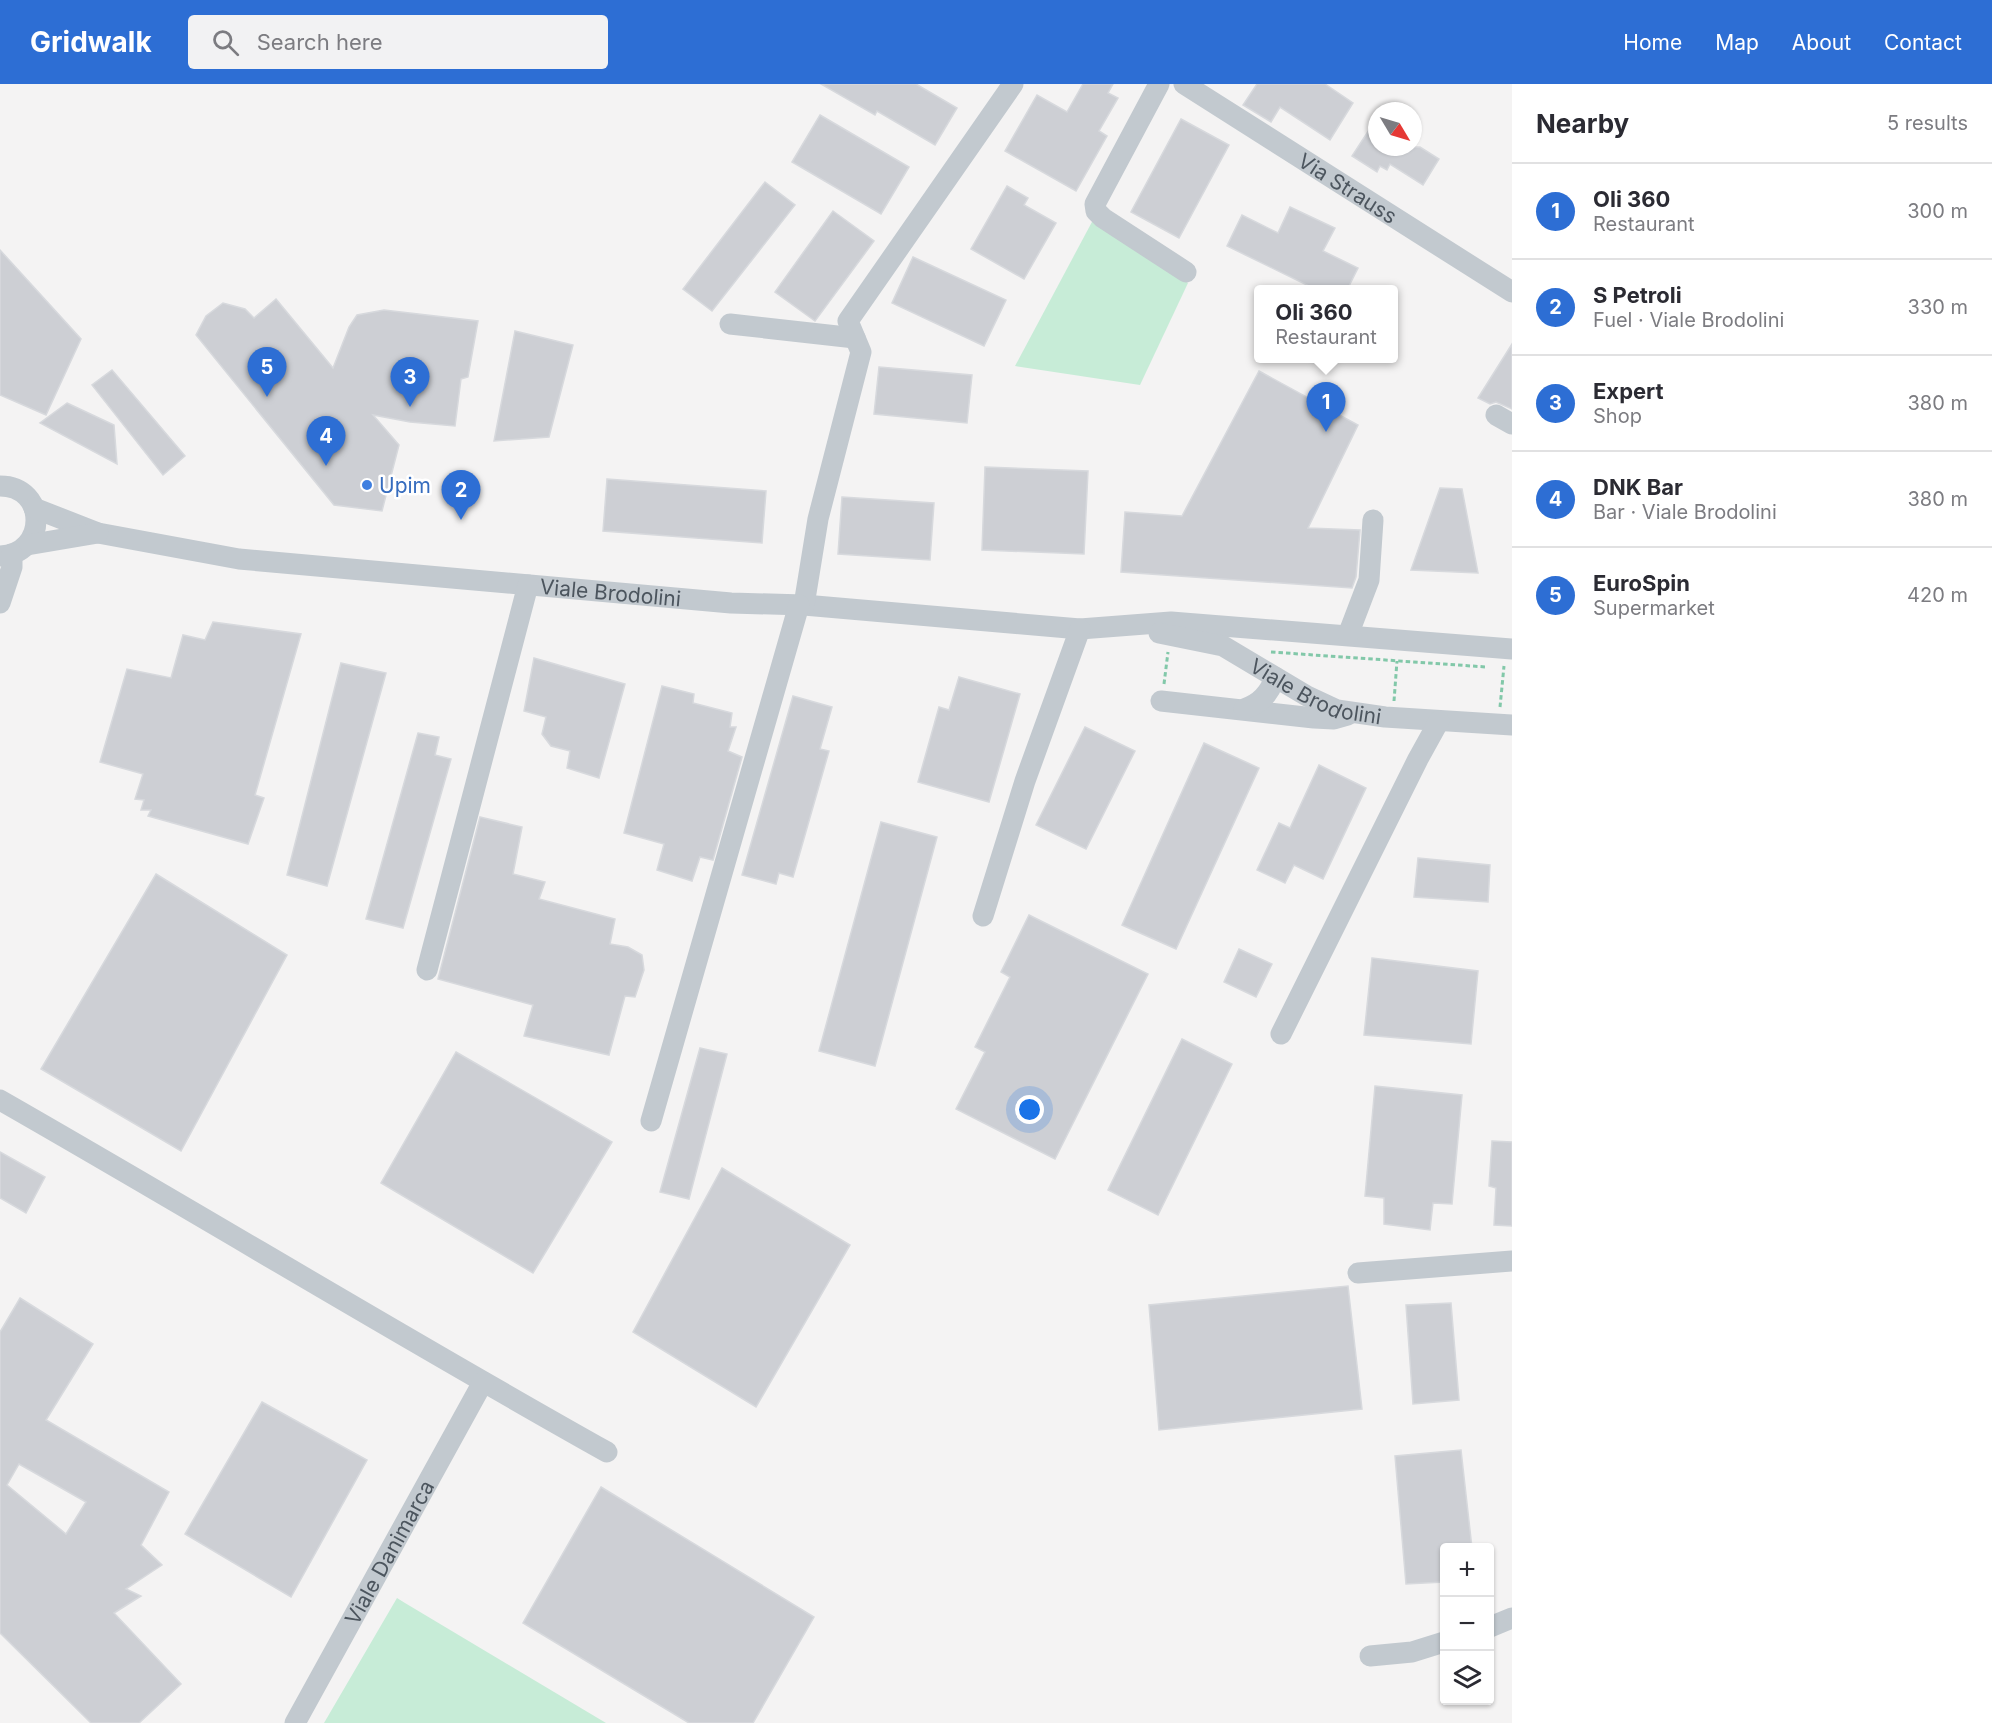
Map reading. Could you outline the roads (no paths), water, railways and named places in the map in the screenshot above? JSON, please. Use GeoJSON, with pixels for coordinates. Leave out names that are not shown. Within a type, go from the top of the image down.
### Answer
{"type":"FeatureCollection","features":[{"type":"Feature","properties":{"kind":"street"},"geometry":{"type":"LineString","coordinates":[[651,1121],[801,605],[818,519],[858,345],[848,321],[1013,84]]}},
{"type":"Feature","properties":{"kind":"street"},"geometry":{"type":"LineString","coordinates":[[1158,84],[1095,204],[1096,211],[1103,218],[1186,272]]}},
{"type":"Feature","properties":{"kind":"street","name":"Via Strauss"},"geometry":{"type":"LineString","coordinates":[[1184,84],[1512,292]]}},
{"type":"Feature","properties":{"kind":"street"},"geometry":{"type":"LineString","coordinates":[[730,324],[858,345]]}},
{"type":"Feature","properties":{"kind":"street"},"geometry":{"type":"LineString","coordinates":[[0,486],[15,488],[23,493],[34,508],[36,527],[13,552],[12,567],[0,603]]}},
{"type":"Feature","properties":{"kind":"street","name":"Viale Brodolini"},"geometry":{"type":"LineString","coordinates":[[34,508],[98,533],[239,559],[731,603],[801,605],[1080,629],[1171,622],[1348,635],[1508,659]]}},
{"type":"Feature","properties":{"kind":"street"},"geometry":{"type":"LineString","coordinates":[[1348,635],[1369,580],[1373,520]]}},
{"type":"Feature","properties":{"kind":"street","name":"Viale Brodolini"},"geometry":{"type":"LineString","coordinates":[[13,552],[98,533]]}},
{"type":"Feature","properties":{"kind":"street"},"geometry":{"type":"LineString","coordinates":[[427,970],[528,585]]}},
{"type":"Feature","properties":{"kind":"street","name":"Viale Brodolini"},"geometry":{"type":"LineString","coordinates":[[1127,625],[1223,646],[1275,677],[1338,710],[1392,718],[1505,724]]}},
{"type":"Feature","properties":{"kind":"street"},"geometry":{"type":"LineString","coordinates":[[983,916],[1025,782],[1080,629]]}},
{"type":"Feature","properties":{"kind":"street"},"geometry":{"type":"LineString","coordinates":[[1244,709],[1266,695],[1275,677]]}},
{"type":"Feature","properties":{"kind":"street"},"geometry":{"type":"LineString","coordinates":[[1161,701],[1334,719],[1355,713]]}},
{"type":"Feature","properties":{"kind":"street"},"geometry":{"type":"LineString","coordinates":[[1281,1034],[1439,721]]}},
{"type":"Feature","properties":{"kind":"street"},"geometry":{"type":"LineString","coordinates":[[0,1100],[483,1382],[608,1452]]}},
{"type":"Feature","properties":{"kind":"street"},"geometry":{"type":"LineString","coordinates":[[1358,1273],[1512,1261]]}},
{"type":"Feature","properties":{"kind":"street","name":"Viale Danimarca"},"geometry":{"type":"LineString","coordinates":[[295,1723],[483,1382]]}},
{"type":"Feature","properties":{"kind":"street"},"geometry":{"type":"LineString","coordinates":[[1494,1625],[1512,1618]]}},
{"type":"Feature","properties":{"kind":"street"},"geometry":{"type":"LineString","coordinates":[[1370,1656],[1412,1652],[1440,1643]]}},
{"type":"Feature","properties":{"kind":"place","name":"EuroSpin"},"geometry":{"type":"Point","coordinates":[267,397]}},
{"type":"Feature","properties":{"kind":"place","name":"Expert"},"geometry":{"type":"Point","coordinates":[410,407]}},
{"type":"Feature","properties":{"kind":"place","name":"Oli 360"},"geometry":{"type":"Point","coordinates":[1326,432]}},
{"type":"Feature","properties":{"kind":"place","name":"DNK Bar"},"geometry":{"type":"Point","coordinates":[326,466]}},
{"type":"Feature","properties":{"kind":"place","name":"Upim"},"geometry":{"type":"Point","coordinates":[367,485]}},
{"type":"Feature","properties":{"kind":"place","name":"S Petroli"},"geometry":{"type":"Point","coordinates":[461,520]}}]}
